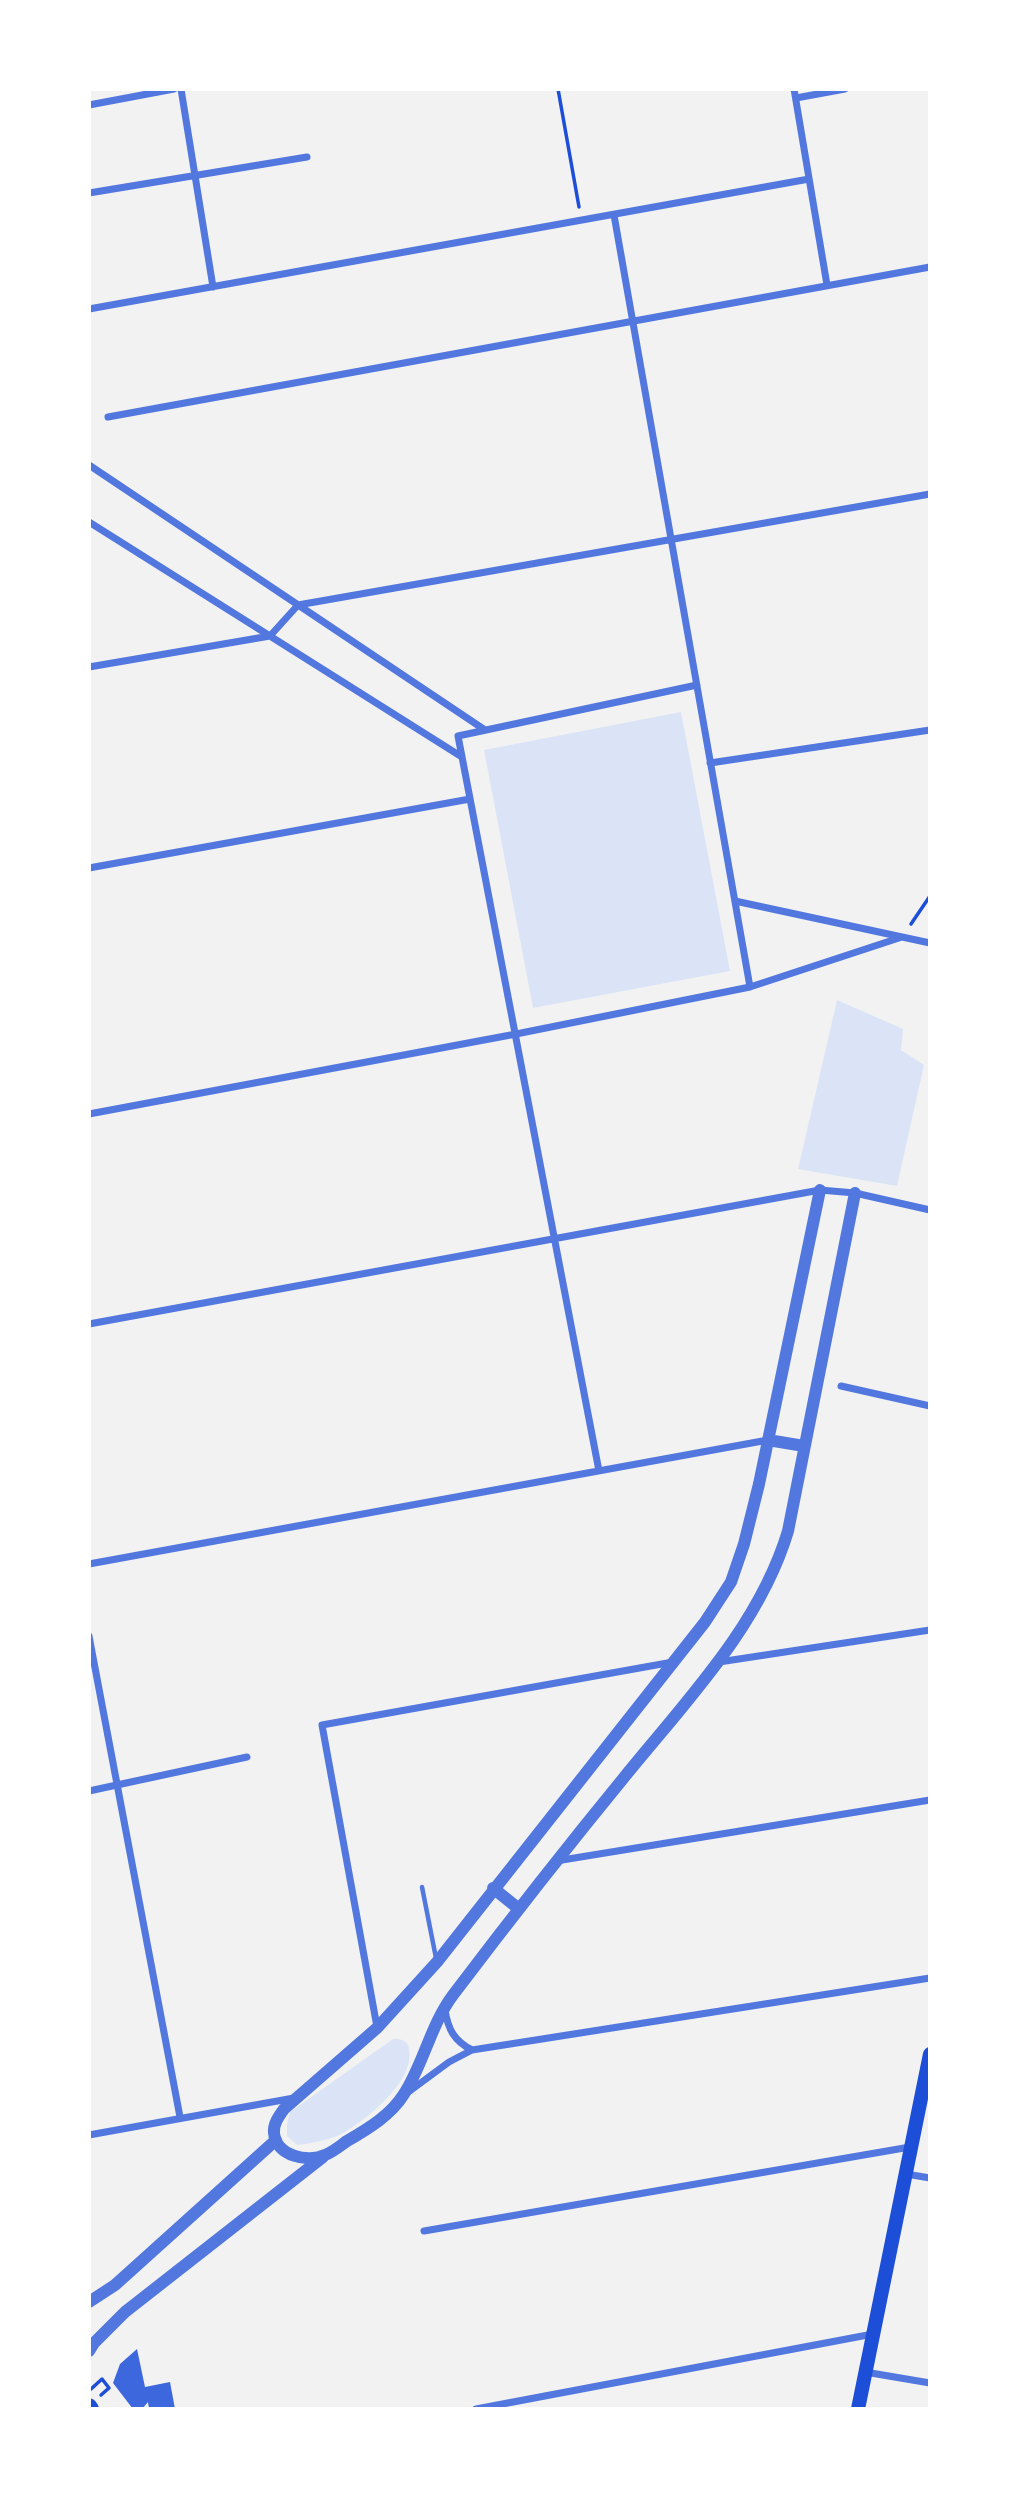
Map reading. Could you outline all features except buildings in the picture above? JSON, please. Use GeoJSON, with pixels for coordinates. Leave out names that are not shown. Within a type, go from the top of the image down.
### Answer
{"type":"FeatureCollection","features":[{"type":"Feature","properties":{"kind":"main road"},"geometry":{"type":"LineString","coordinates":[[858,2409],[930,2054]]}},
{"type":"Feature","properties":{"kind":"street"},"geometry":{"type":"LineString","coordinates":[[89,105],[174,89]]}},
{"type":"Feature","properties":{"kind":"street"},"geometry":{"type":"LineString","coordinates":[[181,89],[213,286]]}},
{"type":"Feature","properties":{"kind":"street"},"geometry":{"type":"LineString","coordinates":[[794,89],[827,285]]}},
{"type":"Feature","properties":{"kind":"street"},"geometry":{"type":"LineString","coordinates":[[796,98],[845,89]]}},
{"type":"Feature","properties":{"kind":"street"},"geometry":{"type":"LineString","coordinates":[[89,193],[307,157]]}},
{"type":"Feature","properties":{"kind":"street"},"geometry":{"type":"LineString","coordinates":[[89,309],[809,179]]}},
{"type":"Feature","properties":{"kind":"street"},"geometry":{"type":"LineString","coordinates":[[614,215],[750,987]]}},
{"type":"Feature","properties":{"kind":"street"},"geometry":{"type":"LineString","coordinates":[[108,417],[930,267]]}},
{"type":"Feature","properties":{"kind":"street"},"geometry":{"type":"LineString","coordinates":[[89,465],[485,730]]}},
{"type":"Feature","properties":{"kind":"street"},"geometry":{"type":"LineString","coordinates":[[89,667],[270,636],[298,605],[930,494]]}},
{"type":"Feature","properties":{"kind":"street"},"geometry":{"type":"LineString","coordinates":[[89,522],[462,757]]}},
{"type":"Feature","properties":{"kind":"street"},"geometry":{"type":"LineString","coordinates":[[599,1471],[458,736],[697,685]]}},
{"type":"Feature","properties":{"kind":"street"},"geometry":{"type":"LineString","coordinates":[[710,763],[930,730]]}},
{"type":"Feature","properties":{"kind":"street"},"geometry":{"type":"LineString","coordinates":[[89,868],[470,799]]}},
{"type":"Feature","properties":{"kind":"street"},"geometry":{"type":"LineString","coordinates":[[735,901],[930,943]]}},
{"type":"Feature","properties":{"kind":"street"},"geometry":{"type":"LineString","coordinates":[[89,1114],[750,987],[902,937]]}},
{"type":"Feature","properties":{"kind":"street"},"geometry":{"type":"LineString","coordinates":[[324,2156],[293,2156],[276,2140],[274,2133],[277,2119],[294,2098],[377,2028],[437,1962],[705,1622],[730,1582],[744,1544],[760,1483],[820,1190]]}},
{"type":"Feature","properties":{"kind":"street"},"geometry":{"type":"LineString","coordinates":[[89,1324],[820,1190],[855,1194],[930,1210]]}},
{"type":"Feature","properties":{"kind":"street"},"geometry":{"type":"LineString","coordinates":[[403,2097],[445,2006],[556,1861],[718,1662],[762,1594],[778,1563],[788,1531],[855,1194]]}},
{"type":"Feature","properties":{"kind":"street"},"geometry":{"type":"LineString","coordinates":[[841,1386],[930,1406]]}},
{"type":"Feature","properties":{"kind":"street"},"geometry":{"type":"LineString","coordinates":[[89,1564],[768,1440],[804,1446]]}},
{"type":"Feature","properties":{"kind":"street"},"geometry":{"type":"LineString","coordinates":[[718,1662],[930,1630]]}},
{"type":"Feature","properties":{"kind":"street"},"geometry":{"type":"LineString","coordinates":[[89,1636],[180,2117]]}},
{"type":"Feature","properties":{"kind":"street"},"geometry":{"type":"LineString","coordinates":[[377,2028],[322,1725],[673,1662]]}},
{"type":"Feature","properties":{"kind":"street"},"geometry":{"type":"LineString","coordinates":[[89,1791],[247,1757]]}},
{"type":"Feature","properties":{"kind":"street"},"geometry":{"type":"LineString","coordinates":[[556,1861],[930,1800]]}},
{"type":"Feature","properties":{"kind":"street"},"geometry":{"type":"LineString","coordinates":[[494,1888],[519,1909]]}},
{"type":"Feature","properties":{"kind":"street"},"geometry":{"type":"LineString","coordinates":[[89,2351],[125,2312],[324,2156],[386,2115],[403,2097],[449,2062],[472,2050],[930,1978]]}},
{"type":"Feature","properties":{"kind":"street"},"geometry":{"type":"LineString","coordinates":[[445,2006],[450,2030],[463,2045],[472,2050]]}},
{"type":"Feature","properties":{"kind":"street"},"geometry":{"type":"LineString","coordinates":[[89,2134],[294,2098]]}},
{"type":"Feature","properties":{"kind":"street"},"geometry":{"type":"LineString","coordinates":[[89,2302],[115,2285],[276,2140]]}},
{"type":"Feature","properties":{"kind":"street"},"geometry":{"type":"LineString","coordinates":[[424,2231],[911,2146]]}},
{"type":"Feature","properties":{"kind":"street"},"geometry":{"type":"LineString","coordinates":[[905,2173],[930,2178]]}},
{"type":"Feature","properties":{"kind":"street"},"geometry":{"type":"LineString","coordinates":[[477,2409],[873,2334]]}},
{"type":"Feature","properties":{"kind":"street"},"geometry":{"type":"LineString","coordinates":[[865,2372],[930,2383]]}},
{"type":"Feature","properties":{"kind":"lane"},"geometry":{"type":"LineString","coordinates":[[422,1887],[437,1962]]}},
{"type":"Feature","properties":{"kind":"path"},"geometry":{"type":"LineString","coordinates":[[558,89],[581,220]]}},
{"type":"Feature","properties":{"kind":"path"},"geometry":{"type":"LineString","coordinates":[[902,937],[930,896]]}},
{"type":"Feature","properties":{"kind":"path"},"geometry":{"type":"LineString","coordinates":[[89,2390],[102,2379],[109,2388]]}},
{"type":"Feature","properties":{"kind":"shaded area"},"geometry":{"type":"Polygon","coordinates":[[[681,712],[730,971],[533,1008],[484,750],[681,712]]]}},
{"type":"Feature","properties":{"kind":"shaded area"},"geometry":{"type":"Polygon","coordinates":[[[837,1000],[903,1029],[901,1050],[924,1065],[897,1186],[798,1169],[837,1000]]]}},
{"type":"Feature","properties":{"kind":"shaded area"},"geometry":{"type":"Polygon","coordinates":[[[393,2039],[406,2042],[409,2061],[397,2086],[377,2108],[345,2132],[328,2139],[297,2145],[287,2136],[290,2112],[393,2039]]]}}]}
